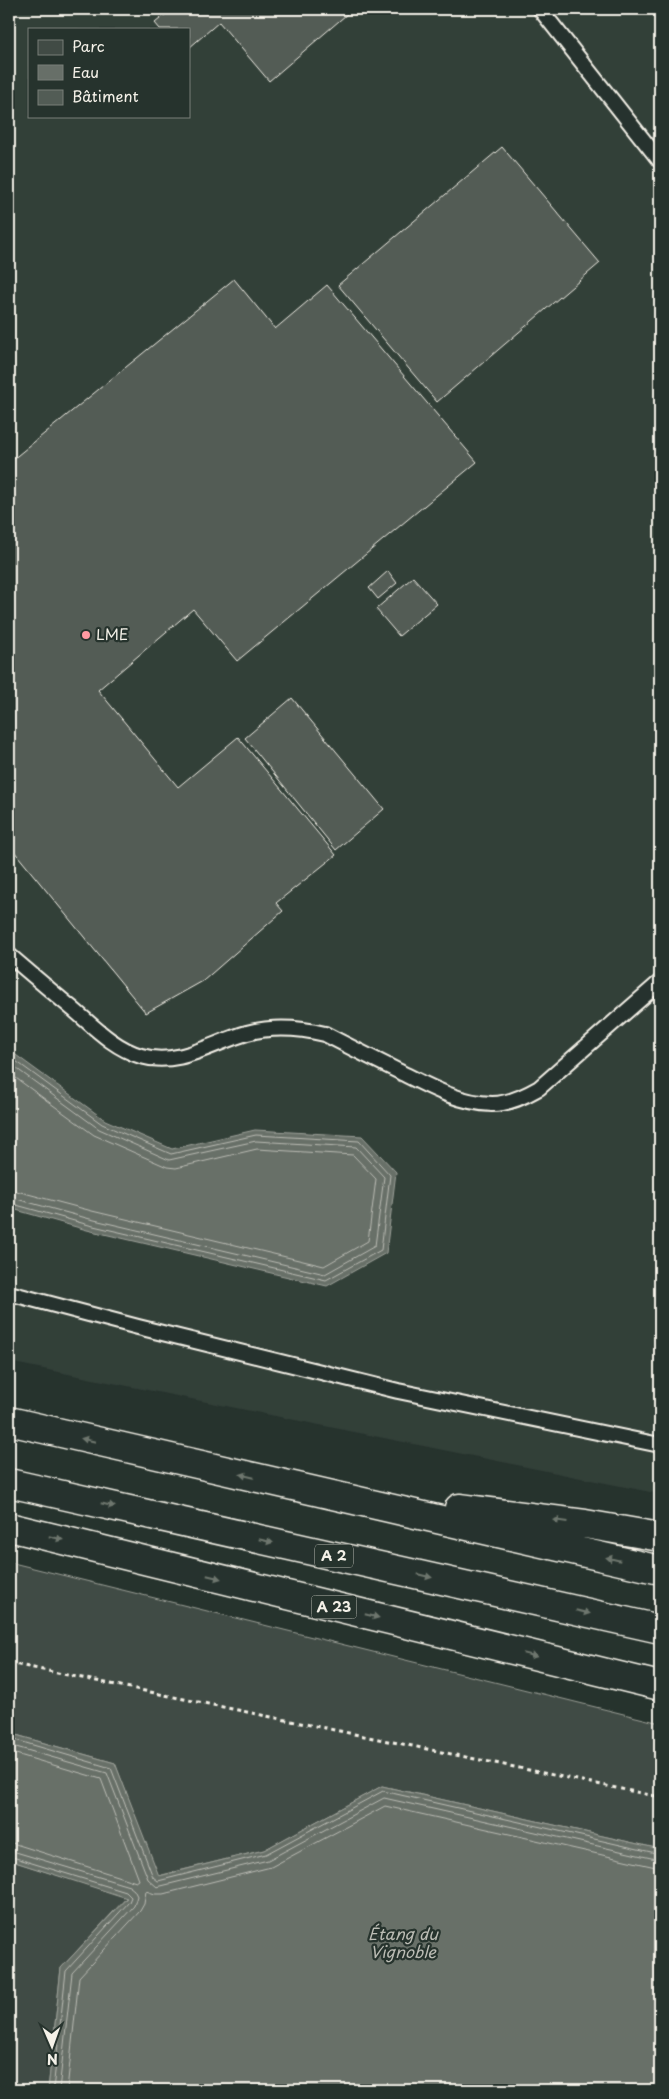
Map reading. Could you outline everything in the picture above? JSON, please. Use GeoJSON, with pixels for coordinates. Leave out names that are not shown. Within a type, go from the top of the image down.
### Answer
{"type":"FeatureCollection","features":[{"type":"Feature","properties":{"kind":"highway"},"geometry":{"type":"LineString","coordinates":[[9,1421],[660,1570]]}},
{"type":"Feature","properties":{"kind":"highway","name":"A 2"},"geometry":{"type":"LineString","coordinates":[[9,1483],[660,1629]]}},
{"type":"Feature","properties":{"kind":"highway"},"geometry":{"type":"LineString","coordinates":[[294,1486],[585,1524],[660,1537]]}},
{"type":"Feature","properties":{"kind":"highway","name":"A 23"},"geometry":{"type":"LineString","coordinates":[[9,1527],[660,1686]]}},
{"type":"Feature","properties":{"kind":"lane"},"geometry":{"type":"LineString","coordinates":[[540,9],[660,161]]}},
{"type":"Feature","properties":{"kind":"lane"},"geometry":{"type":"LineString","coordinates":[[9,955],[110,1041],[141,1056],[156,1059],[171,1058],[188,1054],[246,1033],[261,1030],[291,1028],[310,1030],[325,1034],[444,1094],[494,1104],[509,1102],[539,1088],[660,982]]}},
{"type":"Feature","properties":{"kind":"lane"},"geometry":{"type":"LineString","coordinates":[[9,1293],[378,1386],[660,1445]]}},
{"type":"Feature","properties":{"kind":"path"},"geometry":{"type":"LineString","coordinates":[[9,1664],[660,1797]]}},
{"type":"Feature","properties":{"kind":"shaded area"},"geometry":{"type":"Polygon","coordinates":[[[9,9],[660,9],[660,1494],[9,1362],[9,9]]]}},
{"type":"Feature","properties":{"kind":"green space"},"geometry":{"type":"Polygon","coordinates":[[[9,1562],[660,1723],[660,1849],[382,1786],[264,1850],[158,1876],[115,1763],[9,1733],[9,1562]]]}},
{"type":"Feature","properties":{"kind":"green space"},"geometry":{"type":"Polygon","coordinates":[[[9,1860],[127,1897],[61,1968],[48,2090],[9,2090],[9,1860]]]}},
{"type":"Feature","properties":{"kind":"water"},"geometry":{"type":"Polygon","coordinates":[[[9,1050],[105,1120],[172,1149],[255,1130],[362,1136],[396,1172],[386,1253],[327,1286],[87,1230],[9,1208],[9,1050]]]}},
{"type":"Feature","properties":{"kind":"water","name":"Étang du Vignoble"},"geometry":{"type":"Polygon","coordinates":[[[9,1733],[115,1763],[159,1876],[264,1850],[382,1786],[660,1849],[660,2090],[48,2090],[61,1968],[127,1898],[9,1860],[9,1733]]]}},
{"type":"Feature","properties":{"kind":"building"},"geometry":{"type":"Polygon","coordinates":[[[172,9],[353,9],[269,81],[219,22],[190,47],[190,28],[159,28],[155,23],[172,9]]]}},
{"type":"Feature","properties":{"kind":"building"},"geometry":{"type":"Polygon","coordinates":[[[502,147],[600,263],[437,402],[338,285],[502,147]]]}},
{"type":"Feature","properties":{"kind":"building","name":"LME"},"geometry":{"type":"Polygon","coordinates":[[[234,279],[275,329],[327,285],[477,462],[237,661],[193,609],[98,690],[178,787],[238,737],[336,855],[276,903],[283,911],[203,981],[146,1013],[9,845],[9,456],[12,460],[234,279]]]}},
{"type":"Feature","properties":{"kind":"building"},"geometry":{"type":"Polygon","coordinates":[[[388,571],[397,583],[378,599],[369,588],[388,571]]]}},
{"type":"Feature","properties":{"kind":"building"},"geometry":{"type":"Polygon","coordinates":[[[413,577],[437,604],[399,636],[376,609],[413,577]]]}},
{"type":"Feature","properties":{"kind":"building"},"geometry":{"type":"Polygon","coordinates":[[[292,698],[384,809],[336,850],[245,738],[292,698]]]}},
{"type":"Feature","properties":{"kind":"place","name":"LME"},"geometry":{"type":"Point","coordinates":[86,635]}}]}
